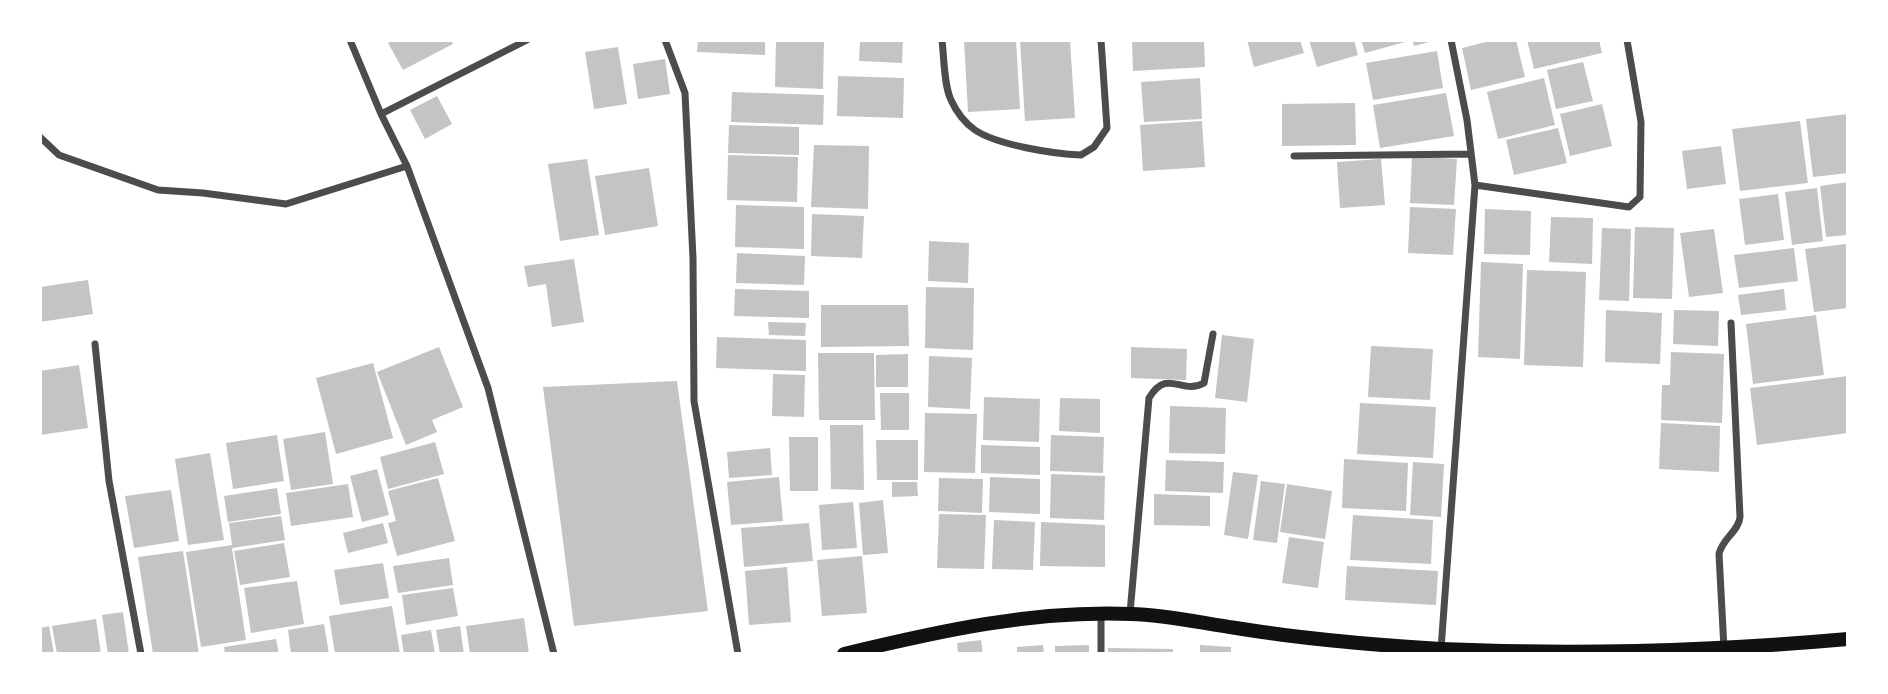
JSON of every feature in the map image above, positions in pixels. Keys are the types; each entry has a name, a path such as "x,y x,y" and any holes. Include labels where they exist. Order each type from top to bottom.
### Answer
{"main road":[{"path":"844,654 937,631 1018,618 1101,614 1175,617 1342,647 1632,651 1724,649 1848,639"}],"street":[{"path":"350,40 380,114 407,166 488,388 554,654"},
{"path":"380,114 527,40"},
{"path":"665,40 685,93 693,258 694,401 738,654"},
{"path":"942,40 949,97 958,113 974,130 1035,150 1082,155 1094,147 1107,128 1101,40"},
{"path":"1441,649 1475,185 1467,120 1451,40"},
{"path":"1475,185 1629,207 1640,197 1641,122 1627,40"},
{"path":"40,137 58,155 158,190 286,204 407,166"},
{"path":"1294,156 1471,154"},
{"path":"1724,649 1719,554 1722,543 1740,523 1731,323"},
{"path":"1130,614 1149,398 1156,387 1164,383 1196,387 1204,383 1213,334"},
{"path":"95,344 109,481 141,654"},
{"path":"1101,614 1101,654"}],"building":[{"path":"393,40 451,40 453,44 403,70 388,43"},
{"path":"698,40 765,40 765,55 697,52"},
{"path":"776,40 824,40 823,89 775,87"},
{"path":"860,40 903,40 902,63 859,61"},
{"path":"964,40 1016,40 1020,109 968,112"},
{"path":"1020,40 1070,40 1075,118 1025,121"},
{"path":"1132,40 1204,40 1205,67 1133,71"},
{"path":"1247,40 1300,40 1304,53 1254,67"},
{"path":"1309,40 1354,40 1358,55 1317,67"},
{"path":"1361,40 1409,40 1409,41 1365,53"},
{"path":"1412,40 1433,40 1433,41 1414,46"},
{"path":"1494,40 1516,40 1525,77 1471,90 1462,48"},
{"path":"1527,40 1599,40 1602,53 1534,69"},
{"path":"618,47 627,104 594,109 585,52"},
{"path":"1437,51 1443,88 1373,100 1366,63"},
{"path":"665,59 670,94 638,99 633,64"},
{"path":"1583,62 1593,101 1556,109 1547,70"},
{"path":"838,76 904,78 903,118 837,116"},
{"path":"1200,78 1202,119 1144,122 1141,82"},
{"path":"1544,78 1555,125 1498,139 1487,92"},
{"path":"732,92 824,95 823,125 731,122"},
{"path":"1446,93 1454,136 1380,148 1373,105"},
{"path":"437,96 452,124 425,139 410,110"},
{"path":"1355,103 1356,145 1282,146 1282,104"},
{"path":"1602,104 1612,146 1570,156 1560,114"},
{"path":"1848,114 1848,173 1813,177 1806,119"},
{"path":"1202,121 1205,167 1143,171 1140,125"},
{"path":"1800,121 1808,183 1740,191 1732,129"},
{"path":"729,125 799,127 799,155 728,153"},
{"path":"1558,128 1567,163 1514,175 1506,140"},
{"path":"814,145 869,146 868,209 811,207"},
{"path":"1721,146 1726,184 1687,189 1682,151"},
{"path":"728,155 798,157 797,202 727,200"},
{"path":"1412,156 1457,159 1454,205 1410,203"},
{"path":"587,159 599,235 560,241 548,164"},
{"path":"1381,159 1385,205 1340,208 1337,162"},
{"path":"649,168 658,226 605,235 595,176"},
{"path":"1848,182 1848,235 1826,237 1820,186"},
{"path":"1817,188 1823,241 1792,245 1785,192"},
{"path":"1778,194 1784,240 1745,245 1739,199"},
{"path":"736,205 804,207 804,249 735,247"},
{"path":"1410,207 1456,209 1453,255 1408,253"},
{"path":"1485,209 1531,211 1530,255 1484,254"},
{"path":"812,214 864,216 862,258 811,256"},
{"path":"1551,217 1593,218 1592,264 1549,262"},
{"path":"1635,227 1674,228 1672,299 1633,298"},
{"path":"1602,228 1631,229 1629,301 1599,300"},
{"path":"1714,229 1723,293 1689,297 1680,233"},
{"path":"929,241 969,243 968,283 928,281"},
{"path":"1846,244 1848,308 1814,312 1805,249"},
{"path":"1794,248 1798,281 1739,288 1734,255"},
{"path":"737,253 805,256 804,285 736,283"},
{"path":"574,259 584,322 552,327 546,284 528,287 524,266"},
{"path":"1481,262 1523,264 1520,359 1478,357"},
{"path":"1527,270 1586,272 1583,367 1524,365"},
{"path":"88,280 93,314 40,322 40,287"},
{"path":"926,287 974,288 973,350 925,348"},
{"path":"735,289 809,291 809,318 734,316"},
{"path":"1784,289 1786,310 1741,315 1738,295"},
{"path":"821,305 908,305 909,346 821,347"},
{"path":"1606,310 1662,313 1660,364 1605,362"},
{"path":"1674,310 1719,311 1718,346 1673,344"},
{"path":"1816,315 1824,375 1753,384 1746,324"},
{"path":"768,322 806,323 805,336 769,335"},
{"path":"1222,335 1254,339 1247,402 1215,398"},
{"path":"717,337 806,340 806,371 716,368"},
{"path":"1371,346 1433,349 1430,400 1368,397"},
{"path":"439,347 463,407 432,420 437,432 406,445 377,372"},
{"path":"1131,347 1187,349 1186,380 1131,378"},
{"path":"1671,352 1724,354 1722,423 1661,420 1662,385 1670,385"},
{"path":"818,353 874,353 875,420 819,420"},
{"path":"908,354 908,387 876,387 876,355"},
{"path":"929,356 972,358 970,409 928,407"},
{"path":"373,363 393,438 336,454 316,378"},
{"path":"79,365 88,428 40,435 40,371"},
{"path":"773,374 805,375 804,417 772,416"},
{"path":"1848,376 1848,433 1757,445 1750,388"},
{"path":"677,381 708,611 574,626 543,387"},
{"path":"880,393 909,393 909,430 881,430"},
{"path":"984,397 1040,399 1039,442 983,440"},
{"path":"1060,398 1100,399 1100,433 1059,431"},
{"path":"1360,403 1436,407 1433,458 1357,454"},
{"path":"1170,406 1226,408 1225,454 1169,453"},
{"path":"925,413 977,414 975,473 924,472"},
{"path":"1661,423 1720,426 1719,472 1659,469"},
{"path":"830,425 863,425 864,490 831,489"},
{"path":"325,432 333,484 291,490 283,439"},
{"path":"277,435 284,481 233,489 226,443"},
{"path":"1051,435 1104,437 1103,473 1050,471"},
{"path":"789,437 818,437 818,491 790,491"},
{"path":"876,440 918,440 918,480 877,480"},
{"path":"435,442 444,474 388,489 380,457"},
{"path":"981,445 1040,447 1040,475 981,473"},
{"path":"770,448 772,475 729,478 727,452"},
{"path":"210,453 224,540 188,545 175,459"},
{"path":"1344,459 1408,463 1406,511 1342,508"},
{"path":"1166,460 1224,462 1223,493 1165,491"},
{"path":"1413,462 1444,464 1441,517 1410,515"},
{"path":"377,469 389,515 362,522 350,476"},
{"path":"1233,472 1258,475 1248,539 1224,535"},
{"path":"1051,474 1105,476 1104,520 1050,518"},
{"path":"779,477 783,521 731,525 727,482"},
{"path":"990,477 1040,479 1040,514 989,512"},
{"path":"438,478 455,541 397,556 388,523 396,521 388,491"},
{"path":"939,478 983,479 982,513 938,511"},
{"path":"1261,481 1285,484 1277,543 1253,540"},
{"path":"892,482 917,482 918,496 892,497"},
{"path":"348,484 353,517 291,526 286,493"},
{"path":"1287,484 1332,491 1325,539 1280,532"},
{"path":"277,488 281,514 228,522 224,496"},
{"path":"171,490 179,541 134,548 125,496"},
{"path":"1154,494 1210,496 1210,526 1154,525"},
{"path":"883,500 888,553 863,555 859,503"},
{"path":"853,502 857,548 822,550 819,505"},
{"path":"939,514 986,515 984,569 937,568"},
{"path":"1353,515 1433,520 1431,564 1350,560"},
{"path":"281,516 285,540 232,548 246,640 201,647 186,552 232,545 229,523"},
{"path":"994,520 1035,522 1033,570 992,569"},
{"path":"1041,522 1105,525 1105,567 1040,566"},
{"path":"383,523 388,543 348,553 343,533"},
{"path":"809,523 813,561 744,567 741,528"},
{"path":"1289,537 1324,542 1318,588 1282,583"},
{"path":"284,543 290,577 240,585 234,551"},
{"path":"183,551 199,654 153,654 138,557"},
{"path":"862,556 867,613 822,616 817,560"},
{"path":"449,558 453,585 398,593 393,566"},
{"path":"383,563 389,598 340,605 334,570"},
{"path":"1347,566 1438,571 1436,605 1345,600"},
{"path":"787,567 791,622 749,625 745,571"},
{"path":"297,581 304,624 251,633 244,588"},
{"path":"453,588 458,616 406,625 402,595"},
{"path":"392,606 400,654 335,654 329,616"},
{"path":"123,612 129,654 108,654 102,615"},
{"path":"524,618 529,654 470,654 466,626"},
{"path":"96,619 101,654 57,654 52,626"},
{"path":"324,624 329,654 291,654 288,630"},
{"path":"49,626 54,654 40,654 40,628"},
{"path":"460,626 464,654 440,654 436,630"},
{"path":"431,630 435,654 404,654 401,635"},
{"path":"276,639 279,654 225,654 224,647"},
{"path":"981,640 983,654 958,654 957,643"},
{"path":"1043,645 1044,654 1017,654 1017,647"},
{"path":"1089,645 1089,654 1055,654 1055,646"},
{"path":"1200,645 1231,647 1231,654 1200,654"},
{"path":"1108,648 1173,649 1173,654 1108,654"}]}
